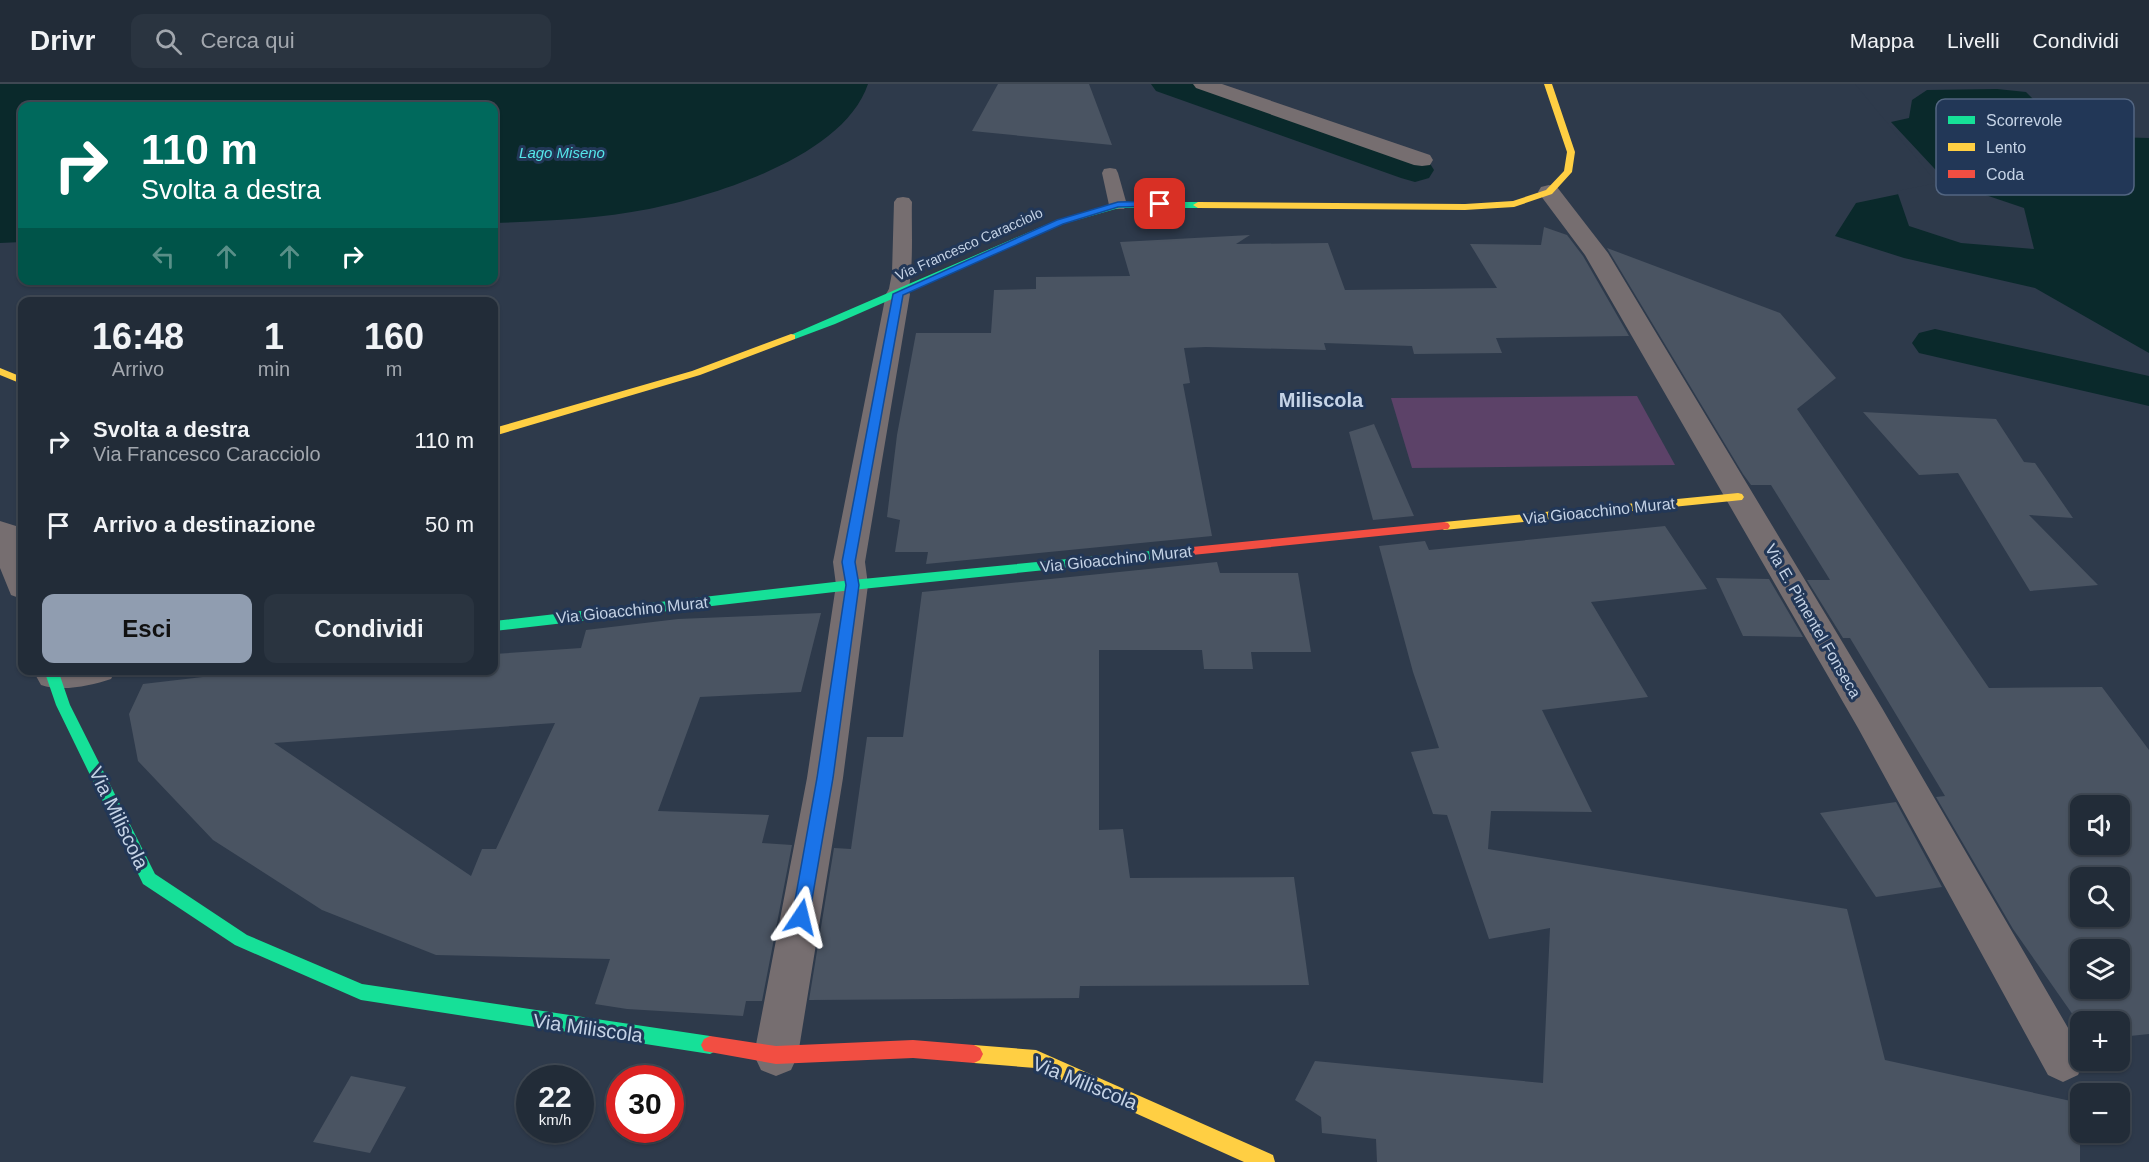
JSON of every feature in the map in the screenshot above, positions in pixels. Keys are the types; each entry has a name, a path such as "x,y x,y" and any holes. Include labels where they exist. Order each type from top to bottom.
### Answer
{"street":[{"path":"1203,84 1422,160"},
{"path":"1548,84 1571,152 1569,172 1549,192"},
{"name":"Via Francesco Caracciolo","path":"498,431 696,374 898,294 1060,222 1118,205 1465,207 1514,204 1549,192"},
{"name":"Via E. Pimentel Fonseca","path":"1549,192 1596,253 1870,718 2063,1060"},
{"path":"776,1055 825,778 852,585 849,562 898,294"},
{"path":"0,371 18,379"},
{"name":"Via Gioacchino Murat","path":"498,626 852,585 1738,497"},
{"path":"0,532 4,534 18,575"},
{"name":"Via Miliscola","path":"53,675 63,705 149,879 241,940 361,992 776,1055 913,1049 1036,1059 1266,1162"}],"lane":[{"path":"1110,173 1118,205"},
{"path":"898,294 901,273 903,202"}],"shaded area":[{"path":"1637,396 1675,465 1412,468 1391,398"}],"water":[{"name":"Lago Miseno","path":"0,84 868,84 854,109 833,132 806,152 742,182 709,194 649,209 572,219 498,223 498,102 18,102 18,242 0,243"},
{"path":"1858,84 2149,84 2149,353 2035,288 1904,258 1835,236 1856,203 1936,186 1936,195 2134,195 2134,99 1936,99 1936,178"}],"pier":[{"path":"1855,84 2149,84 2149,138 2134,138 2134,99 2033,99 2026,92 1997,89 1927,90 1912,100 1909,118 1891,122 1936,170 1936,182"},
{"path":"1936,183 1936,195 1986,195 2024,208 2034,249 1961,243 1909,226 1897,191"}],"building":[{"path":"998,84 1089,84 1112,145 972,131"},
{"path":"1544,227 1567,235 1583,256 1629,336 1496,338 1502,353 1414,354 1412,346 1324,343 1326,350 1184,348 1190,383 1183,384 1212,536 926,564 928,552 895,552 900,520 887,517 897,435 916,333 991,333 994,290 1036,289 1036,277 1130,276 1120,242 1250,235 1236,244 1328,243 1345,290 1497,288 1470,244 1541,245"},
{"path":"1607,248 1780,313 1836,378 1797,409 1989,688 2102,687 2149,750 2149,1034 2130,1036 2130,1011 2070,1011 2013,929 1936,797 1945,796 1850,638 1843,638 1807,580 1830,580 1771,485 1751,485"},
{"path":"1863,412 1996,419 2024,462 2035,463 2073,518 2029,515 2098,585 2030,591 1958,473 1919,475"},
{"path":"1374,424 1414,516 1373,520 1349,432"},
{"path":"1665,526 1707,589 1591,602 1648,697 1542,710 1592,812 1491,811 1488,849 1847,909 1885,1060 2070,1101 2070,1143 2080,1143 2080,1162 1377,1162 1376,1139 1322,1133 1321,1117 1295,1100 1315,1061 1543,1083 1550,928 1489,939 1447,815 1433,814 1411,752 1439,748 1413,672 1379,546 1425,541 1429,550"},
{"path":"1217,562 1220,573 1298,573 1311,652 1251,652 1253,669 1204,669 1202,650 1099,650 1099,830 1123,829 1130,878 1294,877 1309,985 1080,986 1079,998 809,1000 834,848 851,849 867,737 903,737 922,592"},
{"path":"1716,578 1769,579 1803,637 1743,636"},
{"path":"821,613 801,692 700,697 658,811 769,815 762,843 792,845 762,1001 746,1001 743,1016 627,1009 595,1004 610,959 436,955 322,910 213,840 138,761 129,714 143,684 220,675 498,675 498,654 581,648 586,630 678,619","holes":["555,723 496,849 482,849 471,876 274,743"]},
{"path":"1896,802 1942,887 1876,897 1820,813"},
{"path":"351,1076 406,1087 370,1153 313,1142"}],"waterway":[{"path":"1168,84 1415,170"},
{"path":"1935,343 2149,391"}],"traffic: fast":[{"path":"791,337 831,322 1060,222 1118,205 1198,205"},
{"path":"498,626 852,585 1192,551"},
{"path":"53,675 63,705 149,879 241,940 361,992 710,1045"}],"traffic: slow":[{"path":"1198,205 1465,207 1514,204 1549,192 1568,172 1571,152 1548,84"},
{"path":"498,431 696,373 791,337"},
{"path":"0,371 18,379"},
{"path":"1444,526 1738,497"},
{"path":"974,1054 1036,1059 1266,1162"}],"traffic: jam":[{"path":"1192,551 1444,526"},
{"path":"710,1045 776,1055 913,1049 974,1054"}],"district":[{"name":"Miliscola","path":"1321,400"}],"route":[{"path":"801,917 825,778 852,585 849,562 898,294 1060,222 1118,205 1160,204"}]}
